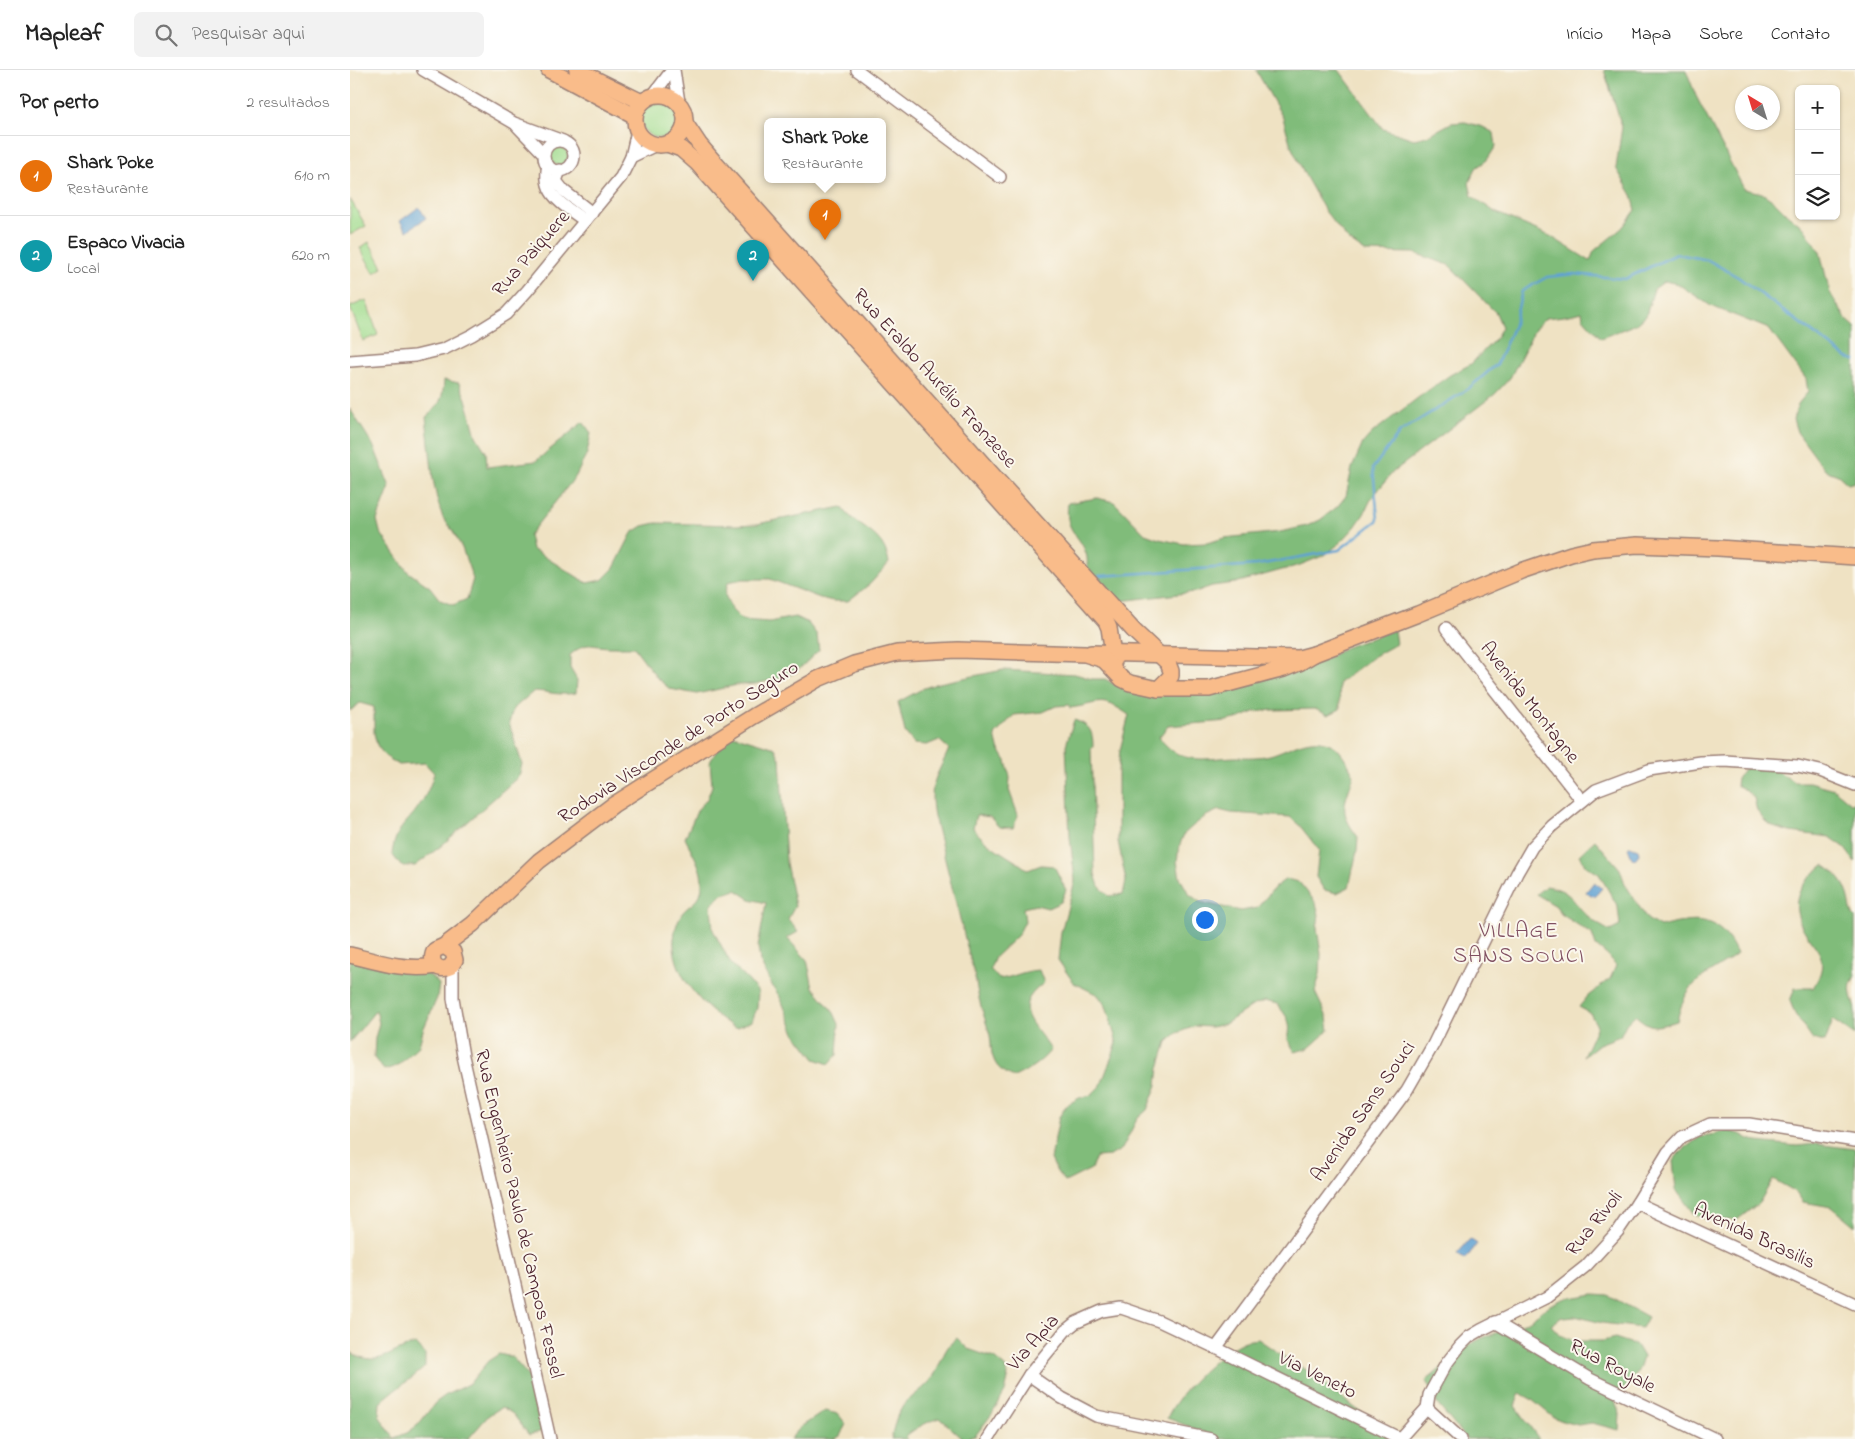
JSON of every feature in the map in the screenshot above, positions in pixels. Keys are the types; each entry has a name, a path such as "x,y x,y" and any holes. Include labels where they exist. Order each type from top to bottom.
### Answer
{"main road":[{"path":"549,70 636,124 645,140 662,144 679,136 685,123 683,108 679,102 667,95 648,99 578,70"},
{"path":"636,124 648,99"},
{"name":"Rua Eraldo Aurélio Franzese","path":"685,123 699,144 808,268 1134,631 1161,655"},
{"name":"Rua Eraldo Aurélio Franzese","path":"662,144 681,149 697,163 1106,621 1119,675"},
{"name":"Rodovia Visconde de Porto Seguro","path":"1090,653 1104,660 1130,683 1158,689 1210,689 1284,669 1314,654 1418,614 1521,571 1571,554 1593,549 1637,545 1855,557"},
{"name":"Rodovia Visconde de Porto Seguro","path":"1835,556 1855,552"},
{"path":"1090,653 1102,646 1109,634"},
{"name":"Rodovia Visconde de Porto Seguro","path":"444,958 463,944 473,924 526,872 606,810 746,721 818,678 854,664 897,653 958,650 1112,652 1292,658 1314,654"},
{"path":"1119,675 1128,660 1161,655 1168,663 1171,672 1167,681 1158,689"},
{"path":"350,955 391,963 412,959 444,958"}],"street":[{"path":"423,70 514,123 563,141 571,147 574,157 570,166 560,170 553,169 514,123"},
{"path":"648,99 673,70"},
{"path":"673,70 679,102"},
{"path":"857,70 1000,177"},
{"name":"Rua Paiquere","path":"350,360 415,356 444,349 472,335 506,314 621,178 632,156 636,124"},
{"path":"563,141 549,145 546,160 546,182 552,195 589,217"},
{"path":"632,156 662,144"},
{"path":"560,170 556,181 589,217"},
{"name":"Avenida Montagne","path":"1446,628 1582,801"},
{"name":"Avenida Sans Souci","path":"1216,1348 1407,1090 1433,1045 1517,873 1532,847 1552,826 1596,790 1649,770 1701,762 1725,761 1798,766 1820,771 1855,785"},
{"name":"Rua Engenheiro Paulo de Campos Fessel","path":"444,958 463,1056 550,1439"},
{"name":"Rua Rivoli","path":"1401,1439 1427,1408 1430,1395 1446,1364 1460,1346 1469,1337 1494,1322 1547,1297 1577,1275 1618,1231 1668,1152 1682,1137 1710,1124 1749,1124 1855,1141"},
{"name":"Avenida Brasilis","path":"1637,1203 1855,1304"},
{"name":"Via Apia","path":"988,1439 1028,1375 1065,1331 1075,1323 1102,1311 1121,1308 1166,1324 1216,1348"},
{"name":"Rua Royale","path":"1494,1322 1590,1379 1715,1439"},
{"name":"Via Veneto","path":"1216,1348 1401,1439"},
{"path":"1028,1375 1062,1398 1096,1416 1211,1439"},
{"path":"1427,1408 1461,1439"}],"green space":[{"path":"1256,70 1339,70 1383,129 1414,139 1427,136 1451,123 1465,122 1483,127 1494,133 1496,146 1487,160 1476,168 1469,183 1472,196 1495,212 1550,236 1590,261 1594,251 1622,228 1636,210 1632,195 1616,168 1622,127 1604,70 1686,70 1696,96 1744,189 1762,193 1804,228 1820,252 1830,293 1846,319 1855,327 1855,482 1848,484 1838,475 1825,470 1797,432 1793,419 1798,404 1808,392 1806,379 1769,329 1711,306 1678,284 1665,281 1654,289 1646,315 1636,324 1601,338 1583,318 1582,312 1546,318 1536,327 1510,378 1495,394 1393,472 1371,499 1355,527 1325,555 1300,565 1235,583 1212,586 1195,592 1120,601 1101,598 1088,573 1087,557 1084,549 1068,521 1068,503 1097,498 1114,502 1145,534 1184,544 1207,543 1224,538 1280,532 1307,526 1320,520 1337,507 1346,496 1352,468 1363,443 1372,433 1450,375 1471,364 1496,338 1502,327 1496,313 1449,265 1414,253 1365,252 1348,240 1325,211 1306,177 1291,146 1283,118"},
{"path":"660,100 673,106 679,119 673,132 660,138 647,132 641,119 647,106"},
{"path":"559,147 565,150 568,156 565,162 559,165 553,162 550,156 553,150"},
{"path":"350,199 366,226 350,235"},
{"path":"369,242 383,267 374,273 360,248"},
{"path":"366,300 378,335 363,341 350,307"},
{"path":"444,380 459,383 466,399 476,436 486,452 487,467 536,461 583,422 591,433 587,453 576,476 529,535 532,549 587,583 602,580 614,568 632,533 643,526 656,523 757,524 842,507 882,544 889,563 870,584 848,601 833,601 820,598 770,579 743,579 728,582 725,595 732,610 742,620 769,622 795,617 808,623 817,635 819,650 796,672 782,678 697,694 670,689 658,679 634,647 589,645 576,650 570,655 570,668 577,680 576,693 560,694 534,691 513,709 509,723 522,764 519,776 441,846 415,866 401,866 392,854 396,838 424,798 434,773 425,763 399,765 385,756 377,745 374,733 374,707 360,703 350,711 350,409 373,445 390,487 377,520 380,532 408,572 430,587 440,600 453,605 467,599 473,579 462,548 443,518 433,479 426,417 435,409 440,401"},
{"path":"1394,630 1396,644 1373,657 1339,683 1340,709 1328,715 1315,709 1254,712 1227,721 1168,726 1159,737 1167,747 1176,753 1194,759 1266,756 1313,741 1328,743 1341,752 1354,775 1346,800 1345,813 1351,828 1358,837 1349,887 1337,893 1324,890 1316,877 1319,850 1300,826 1290,817 1231,813 1219,810 1206,816 1184,834 1179,847 1177,861 1180,878 1189,894 1200,902 1241,911 1257,908 1275,887 1286,879 1299,882 1316,903 1319,915 1317,928 1321,954 1320,974 1315,992 1327,1017 1329,1030 1309,1048 1295,1052 1288,1040 1290,1029 1286,1017 1277,1004 1265,1001 1252,1006 1225,1024 1211,1027 1195,1026 1177,1033 1167,1042 1159,1068 1157,1085 1147,1110 1137,1119 1122,1149 1110,1156 1096,1157 1091,1169 1065,1182 1057,1172 1051,1159 1059,1117 1067,1105 1079,1098 1091,1095 1101,1085 1117,1043 1106,1006 1098,995 1074,983 1058,960 1061,932 1075,881 1070,837 1066,745 1074,720 1084,724 1089,729 1093,741 1091,749 1095,874 1099,886 1109,896 1123,894 1126,881 1118,841 1118,771 1120,750 1129,715 1112,705 1100,702 1070,708 1069,705 1056,706 1043,712 1014,715 995,735 998,748 1006,761 1010,777 1009,790 1018,815 1013,828 999,827 990,817 976,815 973,828 985,841 1028,870 1041,865 1054,866 1066,890 1061,902 1048,908 1036,905 1023,908 1025,921 1018,935 995,957 990,969 999,979 1039,970 1044,983 1028,1000 1026,1008 1032,1023 1051,1050 1034,1066 1014,1077 1000,1069 993,1057 990,1035 934,816 932,805 933,788 937,774 949,749 939,740 927,745 914,744 905,732 898,702 924,688 939,683 1003,670 1075,674 1092,679 1105,679 1118,686 1133,689 1181,689 1326,659 1344,648"},
{"path":"733,735 775,748 780,759 786,863 795,906 788,919 798,932 787,938 807,960 813,987 834,1013 839,1024 837,1055 829,1064 815,1059 795,1033 780,997 771,984 760,961 758,947 766,903 750,899 736,890 720,895 711,905 713,930 731,964 758,992 757,1008 752,1021 735,1028 721,1019 695,994 685,980 678,964 674,948 675,932 681,915 695,902 701,892 702,885 698,864 685,838 698,809 707,799 712,786 710,762 717,750"},
{"path":"1773,765 1794,782 1809,782 1834,789 1851,803 1855,803 1855,862 1843,846 1830,837 1790,832 1776,828 1765,821 1757,811 1754,798 1736,785 1737,779 1746,766"},
{"path":"1595,840 1620,869 1625,884 1647,919 1660,927 1685,922 1706,922 1723,932 1737,954 1707,974 1692,987 1681,1006 1677,1021 1654,1026 1635,1015 1626,1024 1620,1036 1599,1044 1583,1057 1597,1026 1590,1013 1579,1007 1588,996 1610,979 1616,966 1596,946 1592,934 1561,914 1556,906 1536,894 1546,886 1555,888 1567,894 1592,920 1610,931 1620,926 1618,907 1599,874 1586,866 1579,855"},
{"path":"1824,865 1837,875 1843,884 1848,893 1851,911 1855,918 1855,977 1850,990 1855,1012 1855,1036 1833,1020 1825,1042 1812,1039 1795,1014 1790,1001 1795,988 1813,988 1821,970 1822,962 1820,955 1801,924 1796,905 1801,888"},
{"path":"350,949 427,973 439,984 437,998 423,1030 419,1046 397,1066 384,1070 374,1058 375,1038 379,1023 376,1010 350,1042"},
{"path":"1728,1131 1758,1142 1797,1146 1816,1144 1855,1149 1855,1226 1832,1207 1803,1202 1796,1192 1773,1179 1759,1203 1737,1220 1709,1220 1694,1214 1676,1190 1673,1161 1680,1152 1700,1137"},
{"path":"1593,1294 1608,1295 1648,1317 1642,1328 1602,1323 1575,1316 1562,1317 1551,1325 1560,1335 1575,1341 1603,1341 1615,1338 1636,1345 1643,1357 1641,1365 1615,1401 1620,1414 1619,1430 1592,1423 1578,1425 1565,1422 1553,1417 1531,1399 1520,1393 1515,1406 1539,1439 1466,1439 1438,1405 1426,1381 1469,1345 1482,1338 1527,1322 1550,1305 1563,1299"},
{"path":"957,1338 968,1349 994,1358 1005,1367 1008,1379 1005,1392 992,1414 975,1436 963,1439 940,1418 914,1430 906,1436 907,1439 891,1439 900,1410 930,1381 948,1347"},
{"path":"1258,1339 1305,1369 1395,1439 1221,1439 1167,1418 1180,1397 1210,1365 1243,1342"},
{"path":"416,1344 425,1354 425,1367 380,1403 379,1416 394,1438 407,1433 418,1425 435,1403 470,1383 488,1361 499,1354 512,1357 530,1378 536,1392 543,1431 529,1435 513,1414 502,1407 489,1415 468,1439 350,1439 350,1352 360,1357 377,1359"},
{"path":"825,1411 838,1414 846,1424 840,1436 835,1439 790,1439 802,1426"}],"water":[{"path":"419,207 426,218 407,231 400,221"},
{"path":"1630,846 1638,849 1639,854 1635,859 1632,858 1628,848"},
{"path":"1594,882 1602,888 1596,895 1591,896 1586,892"},
{"path":"1470,1239 1477,1244 1465,1260 1457,1254"}],"waterway":[{"path":"1099,576 1257,565 1339,550 1378,520 1373,468 1400,432 1468,389 1497,364 1514,325 1522,291 1547,277 1574,274 1625,279 1677,254 1708,260 1738,277 1847,358 1855,360"}],"place":[{"name":"Shark Poke","path":"825,240"},
{"name":"Espaco Vivacia","path":"753,281"}],"district":[{"name":"VILLAGE SANS SOUCI","path":"1519,944"}]}
